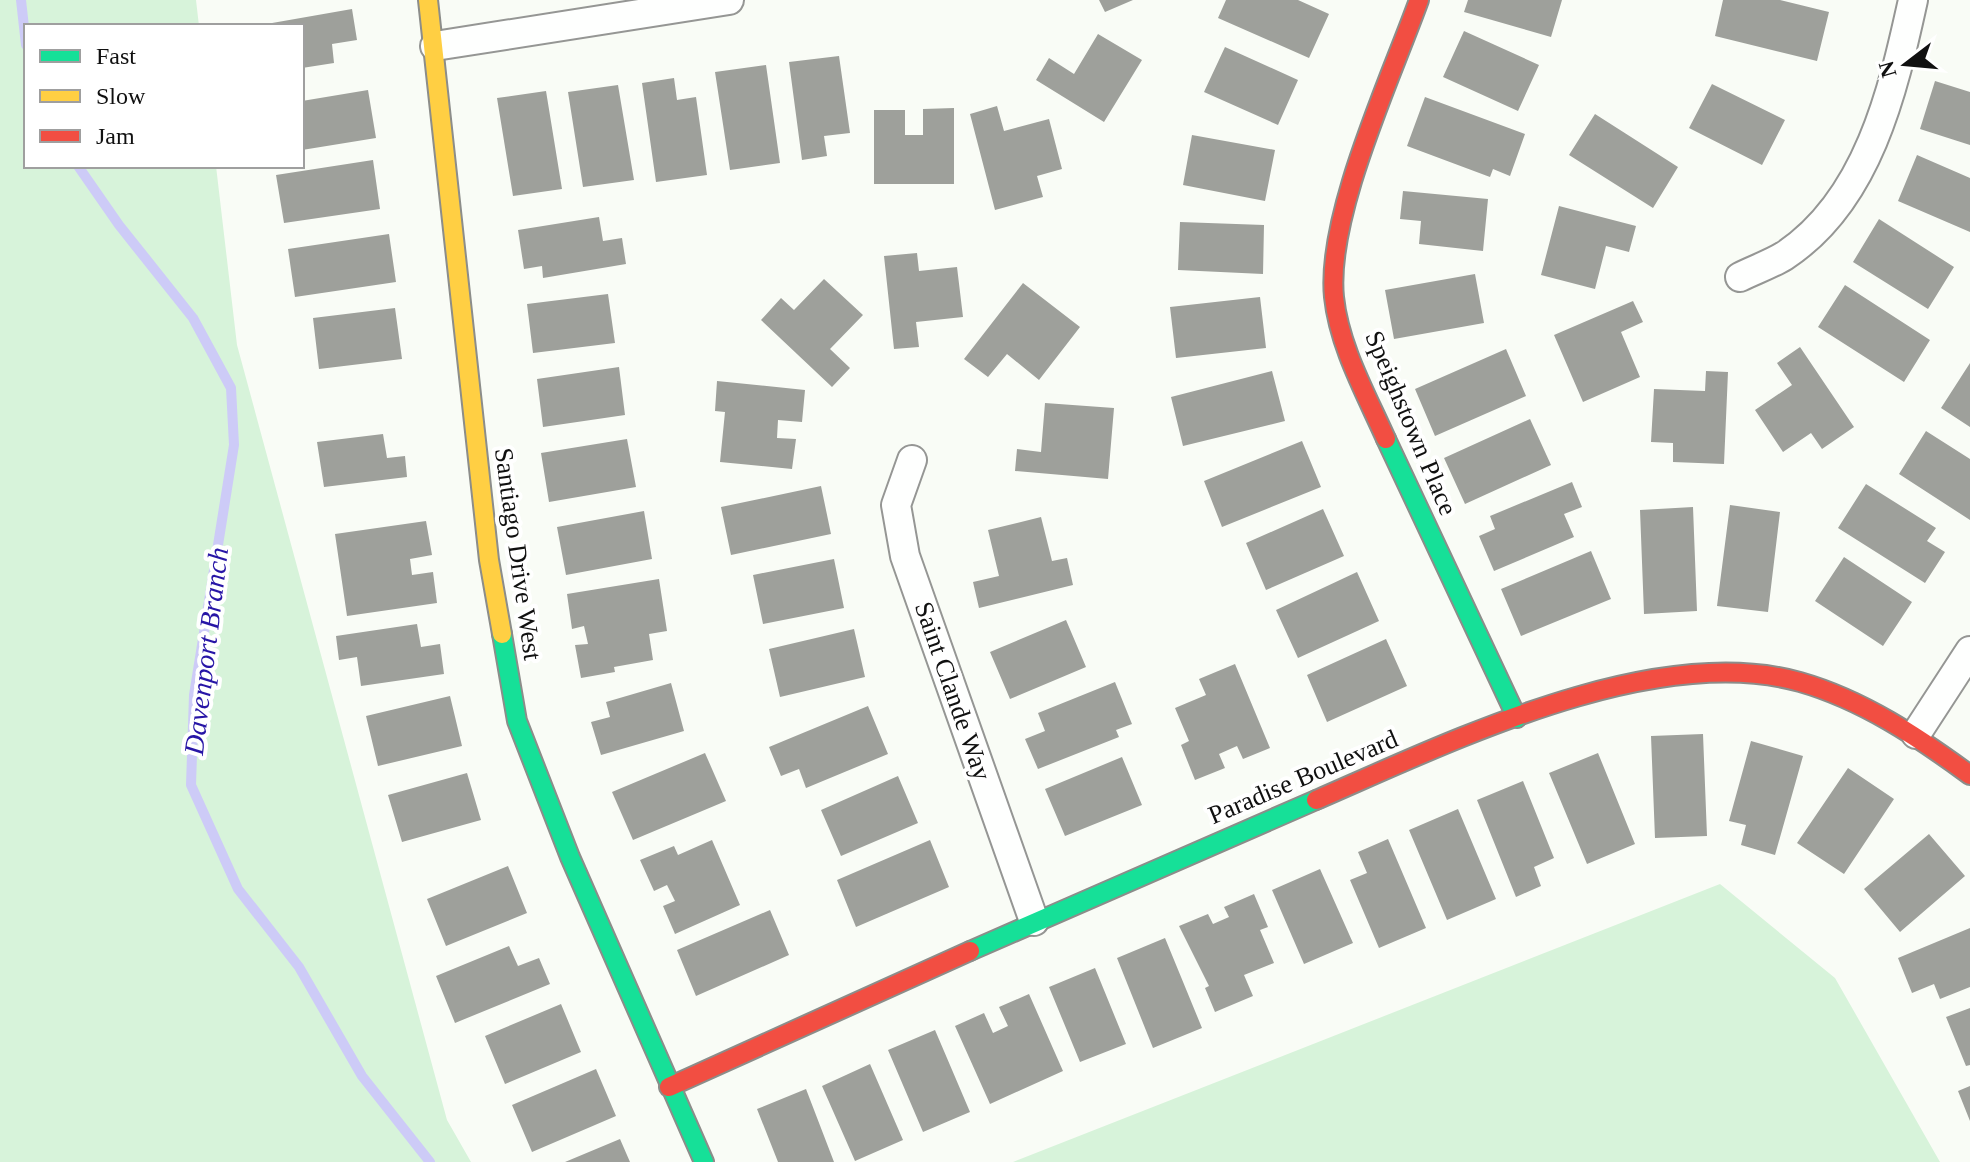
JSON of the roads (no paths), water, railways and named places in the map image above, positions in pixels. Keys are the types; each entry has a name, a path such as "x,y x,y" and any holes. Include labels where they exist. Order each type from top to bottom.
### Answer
{"street":[{"name":"Santiago Drive West","path":"428,0 489,560 517,721 570,857 704,1162"},
{"path":"435,46 729,0"},
{"name":"Speighstown Place","path":"1419,0 1348,196 1336,252 1334,297 1352,365 1517,718"},
{"path":"1740,277 1785,255 1827,218 1874,145 1913,0"},
{"name":"Saint Clande Way","path":"912,460 896,505 905,556 1034,921"},
{"path":"1916,734 1970,651"},
{"name":"Paradise Boulevard","path":"669,1087 1034,921 1479,730 1630,684 1674,674 1733,671 1783,678 1834,691 1916,734 1970,775"}],"waterway":[{"name":"Davenport Branch","path":"21,0 24,27"},
{"name":"Davenport Branch","path":"79,168 119,225 193,318 231,388 234,445 194,695 191,785 238,889 299,967 362,1076 430,1162"}]}
